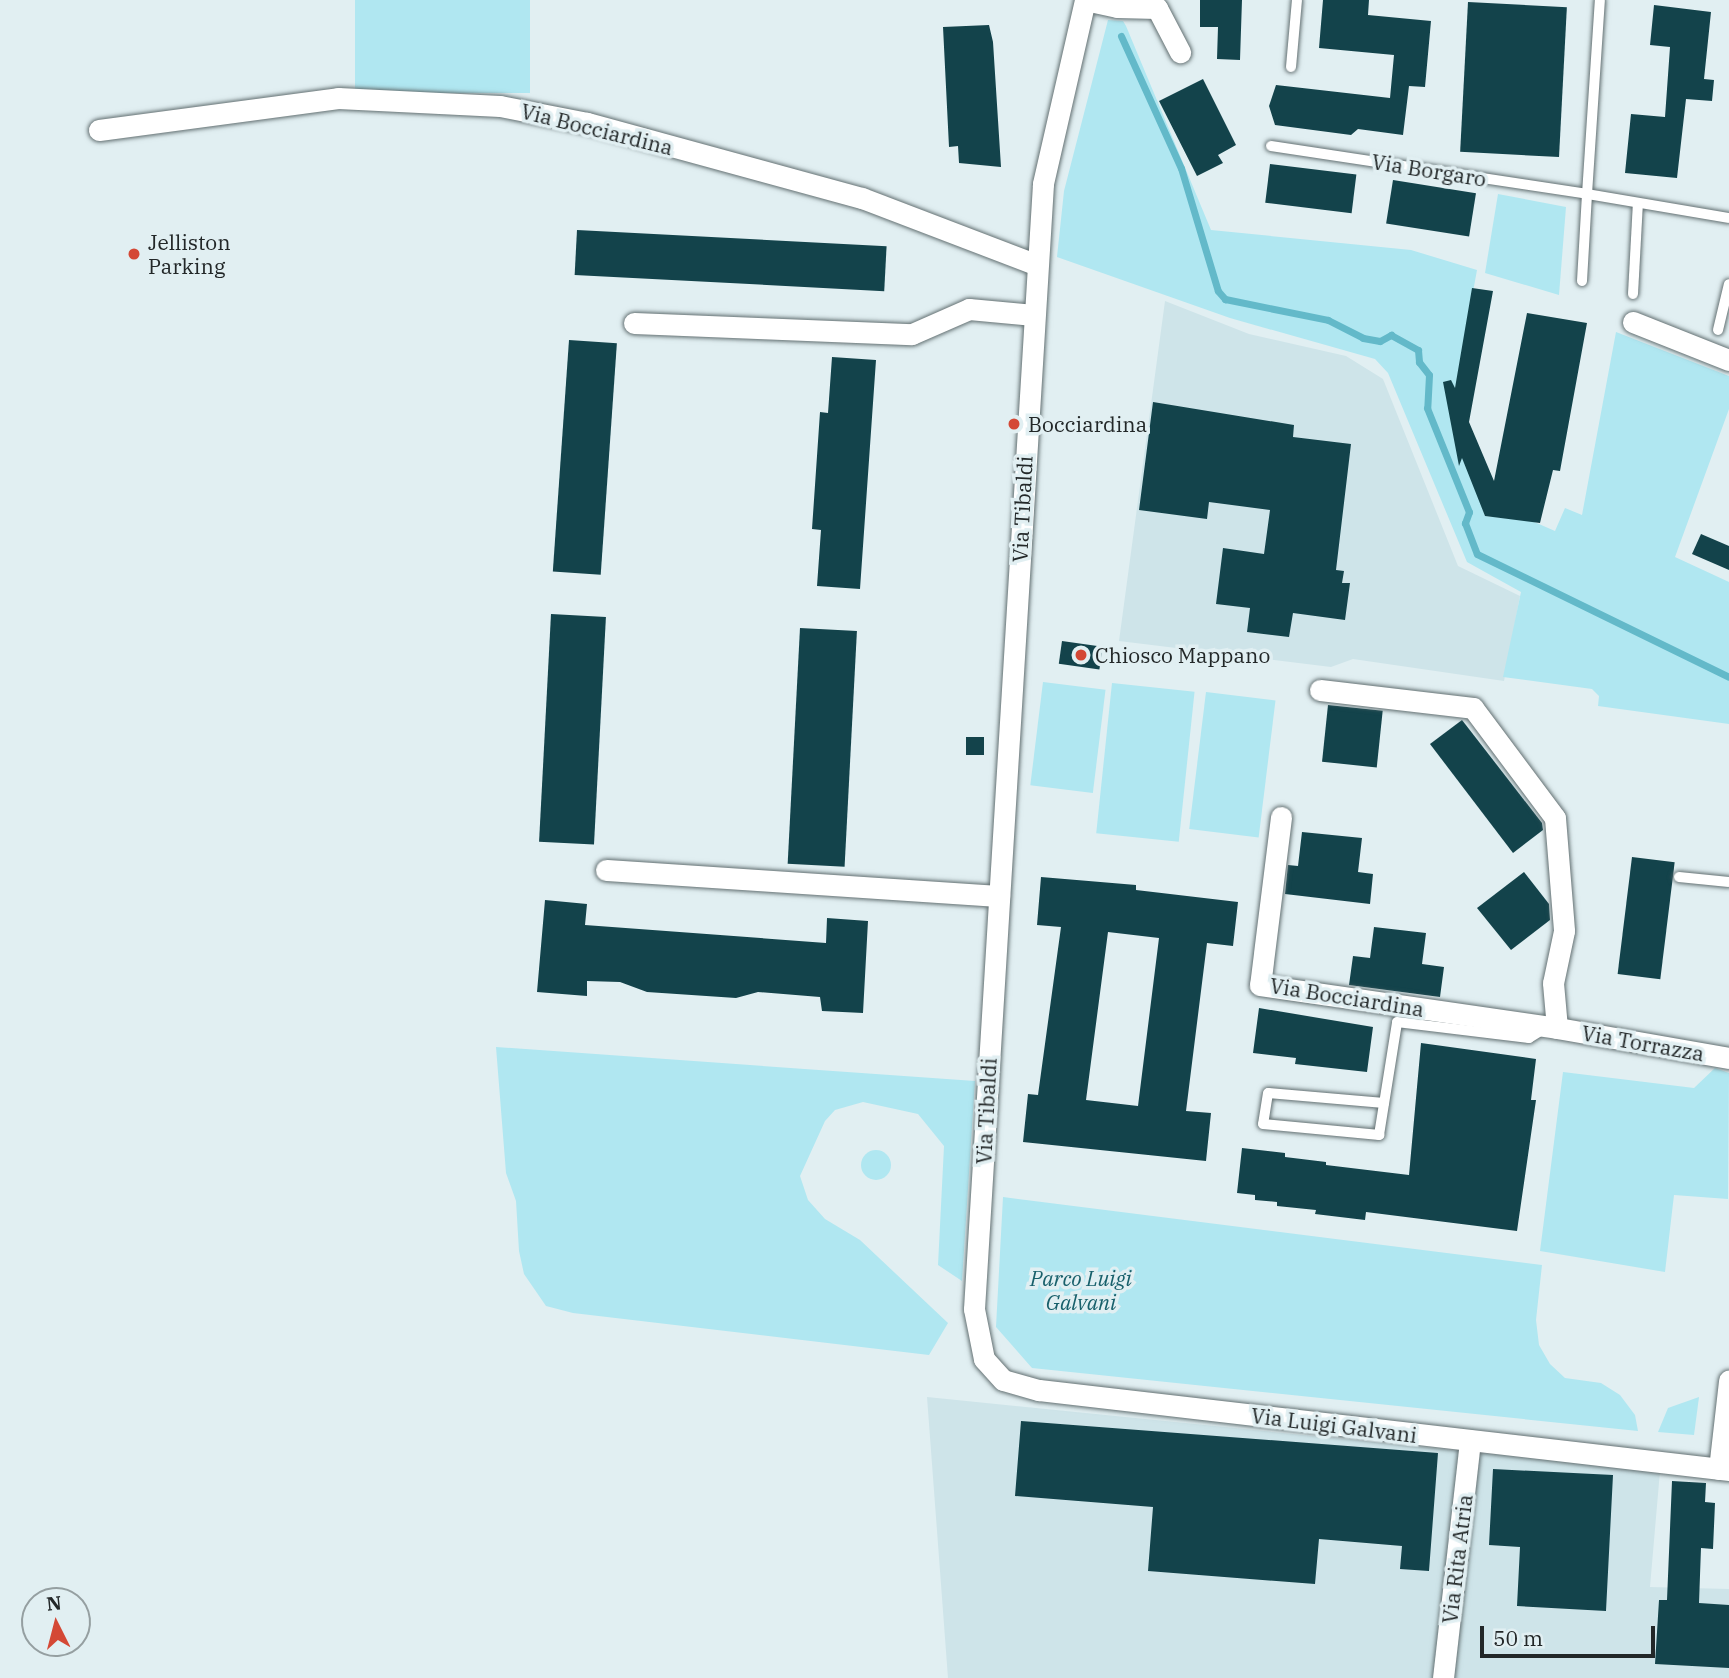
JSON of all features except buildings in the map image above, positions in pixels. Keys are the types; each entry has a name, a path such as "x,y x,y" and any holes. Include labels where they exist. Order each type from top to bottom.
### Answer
{"street":[{"path":"1085,0 1117,7 1157,8 1180,52"},
{"name":"Via Tibaldi","path":"975,1326 1043,184 1085,0"},
{"name":"Via Bocciardina","path":"99,130 338,98 500,106 587,122 863,198 1037,265"},
{"path":"634,323 912,334 969,309 1034,315"},
{"path":"1633,322 1729,360"},
{"name":"Via Torrazza","path":"1320,690 1473,708 1555,818 1564,932 1553,983 1552,1027 1729,1058"},
{"name":"Via Bocciardina","path":"1280,817 1260,985 1552,1027"},
{"path":"606,870 999,896"},
{"name":"Via Luigi Galvani","path":"975,1326 984,1359 1003,1380 1040,1390 1724,1469"},
{"path":"1724,1469 1729,1381"},
{"name":"Via Rita Atria","path":"1443,1678 1471,1441"}],"lane":[{"path":"1291,67 1297,0"},
{"path":"1583,281 1600,0"},
{"name":"Via Borgaro","path":"1271,146 1729,218"},
{"path":"1633,294 1638,203"},
{"path":"1718,330 1729,284"},
{"path":"1679,877 1729,882"},
{"path":"1384,1104 1268,1093 1263,1124 1380,1135 1397,1022 1529,1038 1552,1027"}],"shaded area":[{"path":"1165,301 1249,334 1346,356 1383,379 1458,566 1520,596 1504,681 1353,659 1331,667 1119,641"},
{"path":"927,1397 1660,1471 1650,1587 1729,1589 1729,1678 948,1678"}],"green space":[{"path":"355,0 530,0 530,93 355,93"},
{"path":"1108,20 1123,21 1126,26 1211,230 1411,250 1477,270 1450,417 1485,516 1532,521 1555,531 1565,508 1582,515 1616,332 1729,376 1729,409 1675,557 1729,582 1729,724 1598,706 1599,696 1592,689 1503,677 1521,592 1467,562 1388,373 1375,359 1230,318 1057,257 1064,191"},
{"path":"1498,194 1566,207 1559,295 1485,273"},
{"path":"1043,682 1106,690 1093,793 1030,785"},
{"path":"1112,683 1195,692 1179,842 1096,833"},
{"path":"1206,692 1275,701 1259,838 1189,829"},
{"path":"496,1047 975,1081 962,1281 938,1265 944,1146 918,1114 863,1102 835,1110 825,1121 800,1176 808,1200 825,1219 860,1240 948,1323 929,1355 573,1313 546,1306 524,1274 519,1251 516,1201 506,1173"},
{"path":"1715,1068 1729,1073 1728,1199 1674,1195 1665,1272 1540,1251 1563,1072 1694,1088"},
{"path":"876,1150 887,1154 891,1165 887,1176 876,1180 865,1176 861,1165 865,1154"},
{"name":"Parco Luigi Galvani","path":"1003,1197 1542,1265 1536,1320 1539,1345 1550,1364 1565,1378 1601,1383 1620,1395 1635,1415 1638,1431 1032,1368 996,1327"},
{"path":"1699,1397 1694,1435 1658,1432 1668,1408"}],"waterway":[{"path":"1121,36 1181,168 1218,291 1225,299 1328,320 1363,338 1380,341 1391,335 1418,350 1419,362 1429,375 1427,408 1469,512 1465,523 1477,554 1729,677"}],"place":[{"name":"Jelliston Parking","path":"134,254"},
{"name":"Bocciardina","path":"1014,424"},
{"name":"Chiosco Mappano","path":"1081,655"}]}
